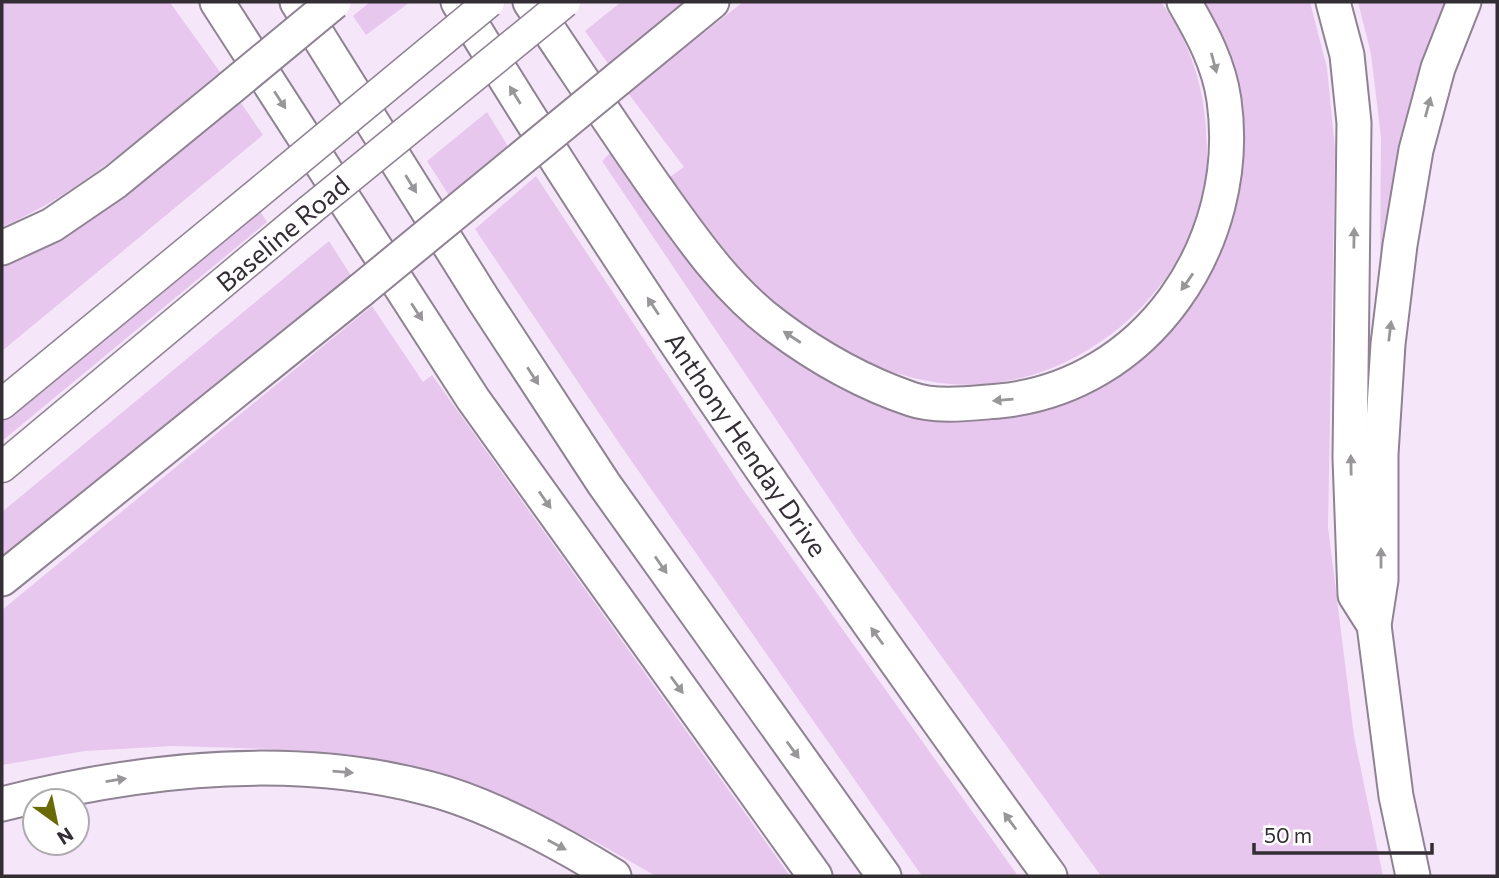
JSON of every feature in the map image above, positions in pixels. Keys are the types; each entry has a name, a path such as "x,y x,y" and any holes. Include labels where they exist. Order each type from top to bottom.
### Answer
{"highway":[{"path":"217,2 473,399 815,876"},
{"path":"298,2 483,299 604,484 884,876"},
{"path":"2,248 52,225 115,182 334,2"},
{"name":"Anthony Henday Drive","path":"458,2 515,95 807,536 1050,876"},
{"path":"530,2 695,244 774,325 859,377 914,401 969,404 1029,398 1098,370 1159,321 1194,273 1215,220 1226,162 1224,99 1210,47 1184,2"},
{"path":"2,579 361,290 712,2"},
{"path":"1333,2 1347,55 1354,123 1350,458 1354,595 1374,625"},
{"path":"1413,876 1396,796 1374,625 1381,580 1381,454 1386,371 1400,245 1416,149 1438,68 1464,2"},
{"path":"2,804 56,790 152,774 259,767 350,772 429,788 510,820 614,876"}],"main road":[{"name":"Baseline Road","path":"2,404 489,2"},
{"name":"Baseline Road","path":"2,467 565,2"}],"shaded area":[{"path":"2,2 173,2 171,4 220,72 89,177 32,213 2,227"},
{"path":"370,2 410,2 366,35 353,16"},
{"path":"621,2 685,2 609,65 585,31"},
{"path":"743,2 1161,2 1187,46 1198,79 1205,113 1207,152 1205,188 1191,232 1169,273 1140,309 1104,339 1064,363 1021,378 975,385 928,381 877,367 804,329 781,311 739,270 684,202 667,179 684,167 628,93"},
{"path":"1198,2 1310,2 1327,68 1335,148 1328,527 1354,736 1383,876 1101,876 857,540 602,161 611,152 755,327 804,366 866,398 1111,374 1237,188"},
{"path":"1358,2 1450,2 1380,274 1381,137 1371,54"},
{"path":"239,100 263,135 2,351 2,261"},
{"path":"487,112 509,148 450,197 427,161"},
{"path":"536,176 742,488 1018,876 922,876 621,446 475,229"},
{"path":"258,208 267,222 2,441 2,421"},
{"path":"329,241 352,277 2,572 2,512"},
{"path":"372,306 423,382 432,375 790,876 656,876 596,842 535,813 368,764 269,749 173,746 85,751 2,765 2,610"}]}
